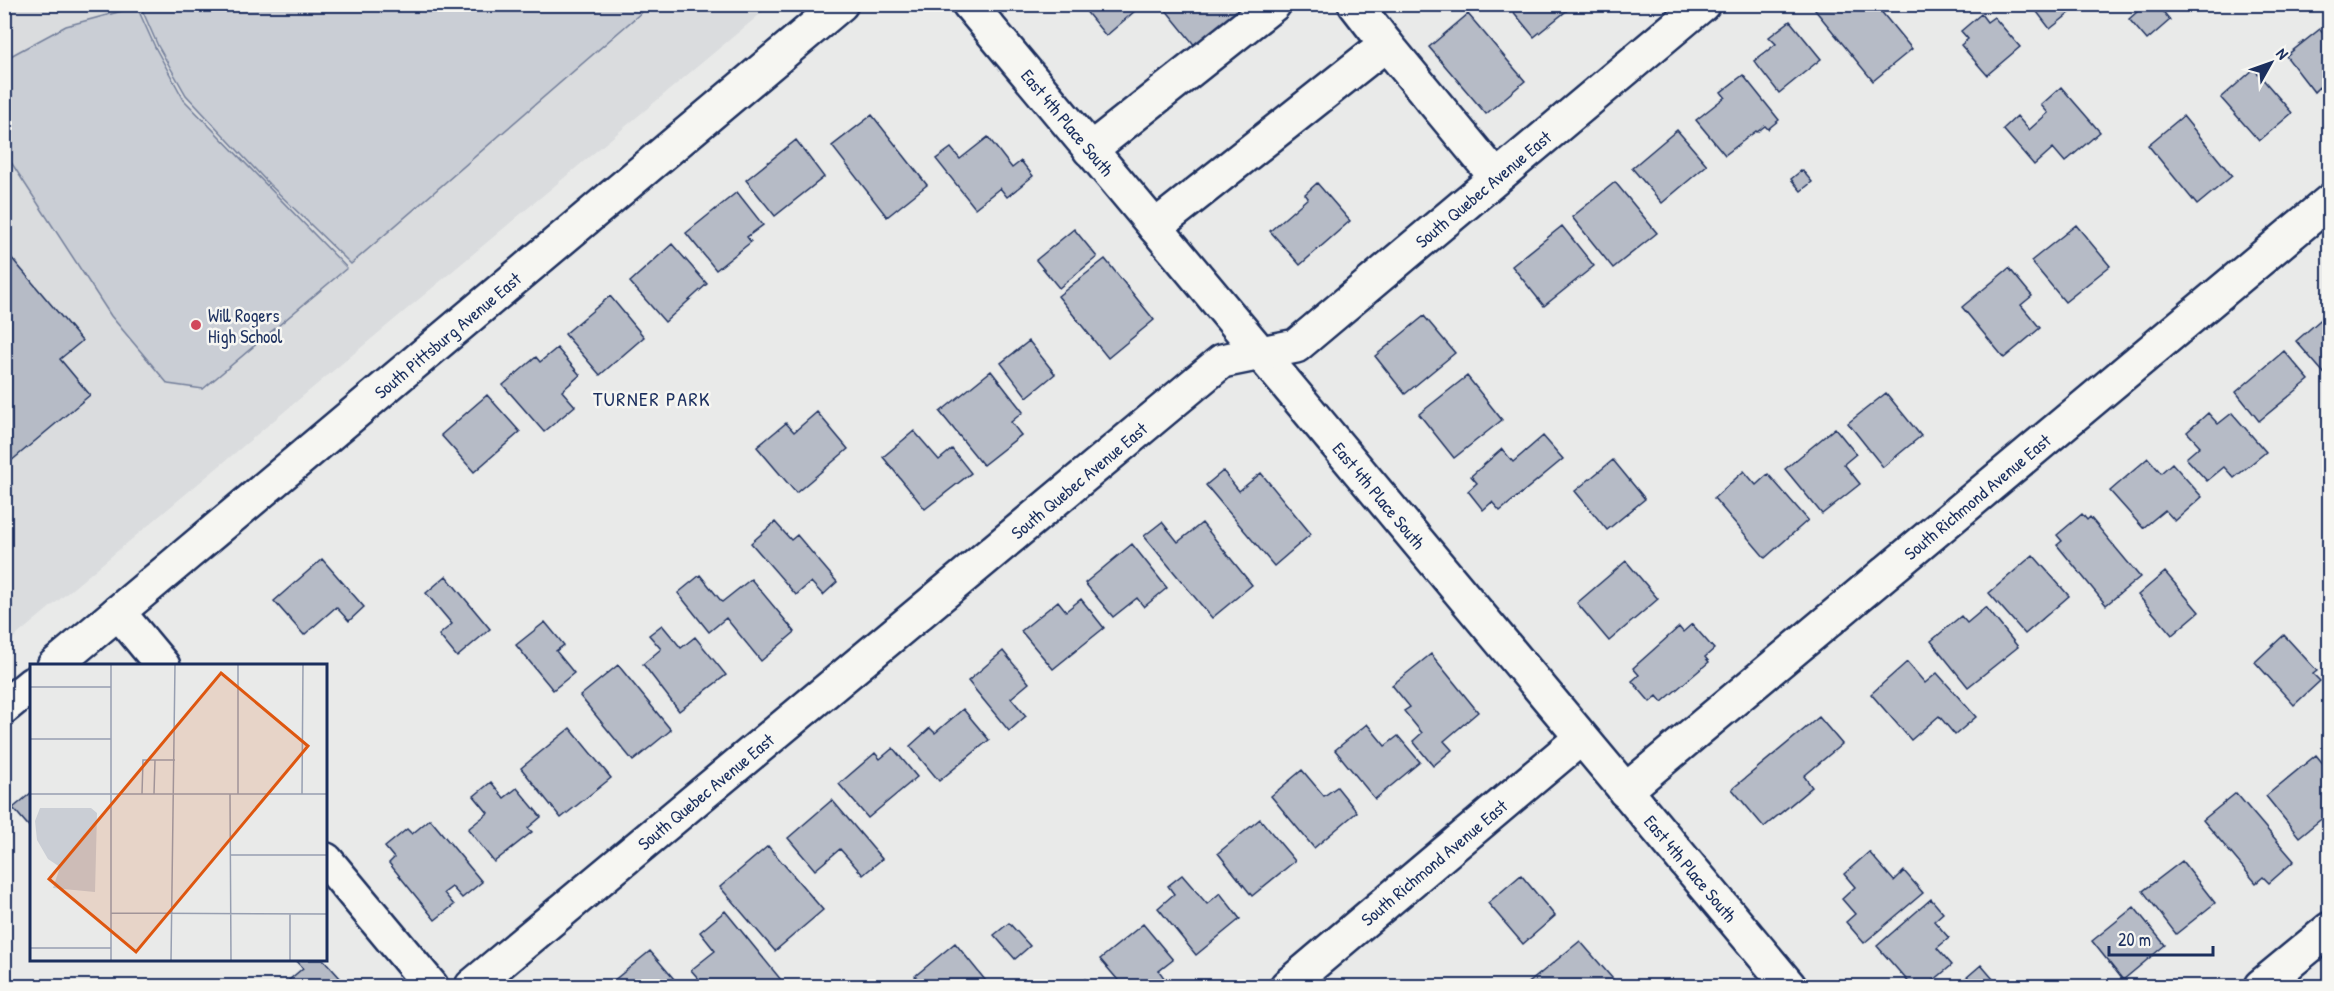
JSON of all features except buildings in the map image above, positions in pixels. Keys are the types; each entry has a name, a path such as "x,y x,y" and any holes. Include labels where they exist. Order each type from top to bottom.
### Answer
{"street":[{"name":"South Pittsburg Avenue East","path":"56,664 841,4"},
{"name":"East 4th Place South","path":"969,4 1789,987"},
{"path":"1090,150 1274,4"},
{"path":"1355,4 1496,177"},
{"name":"South Quebec Avenue East","path":"472,987 1222,361 1296,346 1703,4"},
{"path":"1155,227 1386,44"},
{"name":"South Richmond Avenue East","path":"1625,791 2330,201"},
{"path":"118,612 161,664"},
{"path":"4,707 30,686"},
{"name":"South Richmond Avenue East","path":"1287,987 1581,738"},
{"path":"327,861 431,987"},
{"path":"2261,987 2330,930"}],"shaded area":[{"name":"Will Rogers High School","path":"5,5 771,5 5,645"},
{"path":"140,5 650,5 351,264 269,184 186,95 158,46"},
{"path":"137,7 155,47 184,100 347,268 203,389 168,384 111,316 5,153 5,59 66,26"}],"place":[{"name":"Will Rogers High School","path":"196,325"}],"district":[{"name":"TURNER PARK","path":"652,398"}]}
